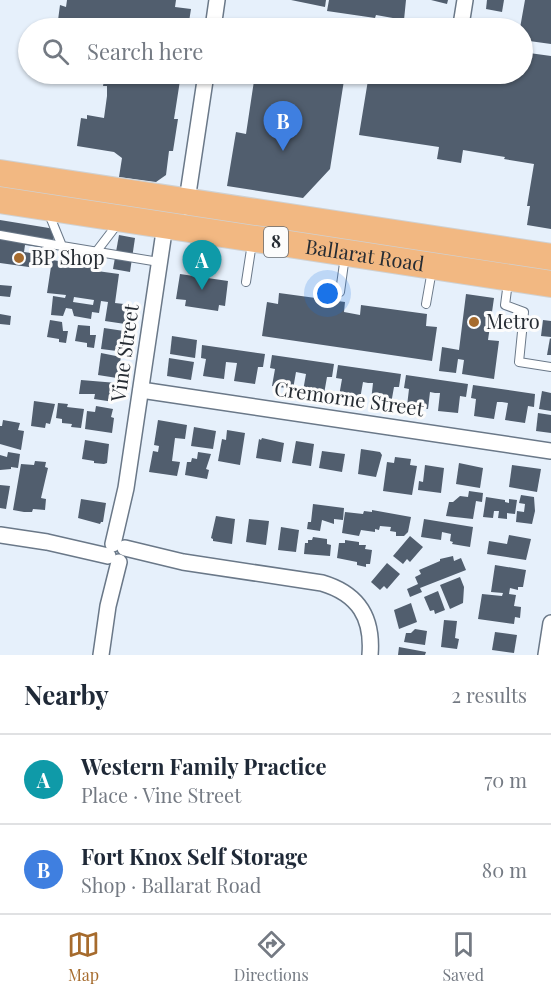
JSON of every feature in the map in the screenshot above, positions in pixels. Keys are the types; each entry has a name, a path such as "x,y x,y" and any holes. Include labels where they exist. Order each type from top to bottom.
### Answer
{"highway":[{"name":"Ballarat Road","path":"0,173 551,257"},
{"name":"Ballarat Road","path":"0,200 551,284"}],"street":[{"path":"214,18 217,0"},
{"path":"462,18 465,0"},
{"name":"Vine Street","path":"100,655 159,262 187,201 205,84"},
{"name":"Cremorne Street","path":"141,390 551,450"},
{"path":"0,535 322,583 351,598 363,612 370,629 370,655"},
{"path":"546,655 551,622"}],"lane":[{"path":"45,207 62,246"},
{"path":"96,252 122,218"},
{"path":"0,235 159,262"},
{"path":"246,282 253,238"},
{"path":"340,292 345,252"},
{"path":"426,304 433,266"},
{"path":"509,278 505,305 524,312 519,362 551,367"}],"building":[{"path":"67,0 176,0 175,7 191,9 190,18 58,18 60,5 66,7"},
{"path":"291,0 326,0 325,7"},
{"path":"329,0 406,0 404,18 376,15 375,18 327,11"},
{"path":"431,0 448,0 447,4"},
{"path":"487,0 504,0 502,12 486,9"},
{"path":"525,0 551,0 551,44 533,42 533,18 522,18"},
{"path":"533,54 551,56 551,229 527,225 530,206 527,206 534,164 463,150 461,163 437,159 439,147 359,135 367,84 533,84"},
{"path":"103,84 179,84 174,119 178,119 173,151 169,151 166,175 156,182 119,177 122,158 114,152 77,146 81,118 87,119 87,115 104,118 107,86 103,86"},
{"path":"254,84 343,84 330,169 303,198 227,186 236,132 246,134"},
{"path":"0,220 55,229 52,249 25,245 24,252 38,254 36,268 0,263"},
{"path":"119,235 135,238 130,272 113,269"},
{"path":"52,260 98,267 97,271 119,274 115,303 124,304 123,311 129,312 125,324 105,321 108,302 101,301 99,313 92,312 91,319 74,316 72,309 66,308 63,316 51,315 53,296 65,298 66,295 47,293","holes":["74,297 94,300 93,305 73,302"]},
{"path":"180,274 228,281 225,306 219,305 218,311 185,306 186,300 176,299"},
{"path":"0,285 12,286 10,297 0,296"},
{"path":"279,293 345,302 344,312 360,315 361,305 427,314 426,326 437,327 432,361 262,336 267,302 278,304"},
{"path":"466,294 494,298 488,340 499,341 494,379 462,374 464,360 458,359 456,373 439,371 442,347 459,350"},
{"path":"0,314 11,316 10,325 0,324"},
{"path":"50,320 62,322 63,331 68,331 66,343 47,337"},
{"path":"543,320 551,321 551,337 541,336"},
{"path":"78,325 90,326 90,335 96,335 94,348 87,347 87,343 75,341"},
{"path":"104,328 124,331 124,345 118,344 117,351 101,349"},
{"path":"172,336 197,340 195,358 170,354"},
{"path":"550,338 551,355 547,355"},
{"path":"202,345 265,354 263,367 258,367 255,384 234,381 237,363 226,362 224,379 203,376 206,359 201,358"},
{"path":"101,353 121,357 117,378 98,375"},
{"path":"272,355 334,364 332,377 327,377 324,394 303,391 306,374 296,372 293,389 272,386 275,369 270,368"},
{"path":"169,358 194,362 191,380 167,376"},
{"path":"338,365 401,374 399,387 394,387 391,404 371,401 373,383 363,382 360,399 339,396 342,379 336,378"},
{"path":"406,375 468,384 466,397 460,396 458,413 438,411 440,393 430,392 428,409 407,406 409,389 404,388"},
{"path":"81,380 117,383 114,402 94,399 95,394 79,394"},
{"path":"473,385 535,394 534,407 528,406 525,423 505,420 508,403 502,402 497,402 494,419 474,416 476,399 471,398"},
{"path":"542,391 551,393 551,411 539,409"},
{"path":"34,401 55,404 50,424 46,423 45,428 31,426"},
{"path":"58,403 68,404 67,407 84,409 81,428 71,427 72,424 62,423 62,419 56,418"},
{"path":"96,406 113,409 112,433 85,429 87,411 95,412"},
{"path":"538,413 551,415 551,433 536,431"},
{"path":"3,420 20,423 18,430 24,431 21,450 0,444 0,426"},
{"path":"158,420 187,425 185,439 175,438 172,461 180,462 177,476 149,472 153,451 158,452 159,446 154,445"},
{"path":"194,427 216,431 213,449 191,446"},
{"path":"227,430 245,433 240,465 218,461 222,439 226,440"},
{"path":"259,439 284,443 281,462 256,458"},
{"path":"85,440 109,444 107,463 94,463 94,461 82,459"},
{"path":"296,441 314,444 311,466 292,463"},
{"path":"361,449 380,452 382,455 376,477 358,474"},
{"path":"322,451 345,454 342,472 319,468"},
{"path":"8,452 20,454 18,468 0,470 0,455 7,457"},
{"path":"198,452 211,454 206,469 209,470 207,479 185,475 187,462 191,462 192,458 197,459"},
{"path":"395,457 411,459 410,465 417,466 412,495 383,491 387,462 394,463"},
{"path":"35,461 46,462 45,467 48,468 41,498 46,499 45,510 33,509 32,512 24,512 13,510 21,464 34,465"},
{"path":"459,463 483,468 480,488 456,484"},
{"path":"425,465 444,468 441,493 418,490 419,481 423,482"},
{"path":"512,465 541,469 537,492 509,487"},
{"path":"0,485 10,486 6,509 0,508"},
{"path":"469,491 483,493 482,502 476,501 473,519 446,516 449,502 453,502 460,496 468,497"},
{"path":"521,495 534,497 535,511 532,524 516,522 517,511 524,512 525,504 519,503"},
{"path":"486,497 505,500 509,503 509,499 517,500 515,514 507,513 507,519 498,518 499,511 494,511 493,518 483,517"},
{"path":"81,499 106,503 103,522 100,524 78,518"},
{"path":"313,504 344,508 343,520 334,519 334,524 322,520 320,531 307,529 308,522 311,522"},
{"path":"372,510 411,517 408,532 404,536 396,536 396,532 390,531 391,527 380,526 379,530 375,529 375,532 361,530 359,536 342,533 345,512 363,514 364,511 372,512"},
{"path":"216,516 235,519 232,544 213,541 211,538"},
{"path":"249,519 269,521 266,545 246,542"},
{"path":"424,519 473,527 470,547 452,544 451,534 442,532 441,540 421,537"},
{"path":"281,527 299,530 296,552 278,550"},
{"path":"509,535 531,539 526,560 487,554 489,541 507,544"},
{"path":"410,536 423,547 410,562 407,559 403,564 393,556"},
{"path":"313,537 327,539 327,544 331,545 330,556 304,554 305,543"},
{"path":"345,540 359,542 359,545 366,545 365,549 372,550 370,564 366,564 366,567 357,565 357,562 337,558 339,543 345,543"},
{"path":"453,556 454,561 461,558 466,570 420,588 422,592 410,597 407,589 418,584 415,577 421,574 419,570 440,559"},
{"path":"387,563 400,574 387,589 384,586 380,590 371,582"},
{"path":"495,565 526,570 523,587 518,587 518,590 510,588 509,594 516,595 514,606 521,607 520,618 515,617 514,624 478,619 482,594 502,596 503,593 491,592"},
{"path":"460,577 464,587 463,603 450,609 440,585"},
{"path":"438,591 445,610 435,614 434,610 430,611 424,597"},
{"path":"411,603 417,622 399,629 394,610"},
{"path":"444,620 457,621 455,638 459,639 457,649 441,647"},
{"path":"415,629 427,631 425,645 404,642 406,633 411,633"},
{"path":"495,632 517,635 514,653 492,650"},
{"path":"399,647 426,652 425,655 398,655"}],"place":[{"name":"Fort Knox Self Storage","path":"283,151"},
{"name":"BP Shop","path":"19,258"},
{"name":"Western Family Practice","path":"202,290"},
{"name":"Metro","path":"474,322"}]}
